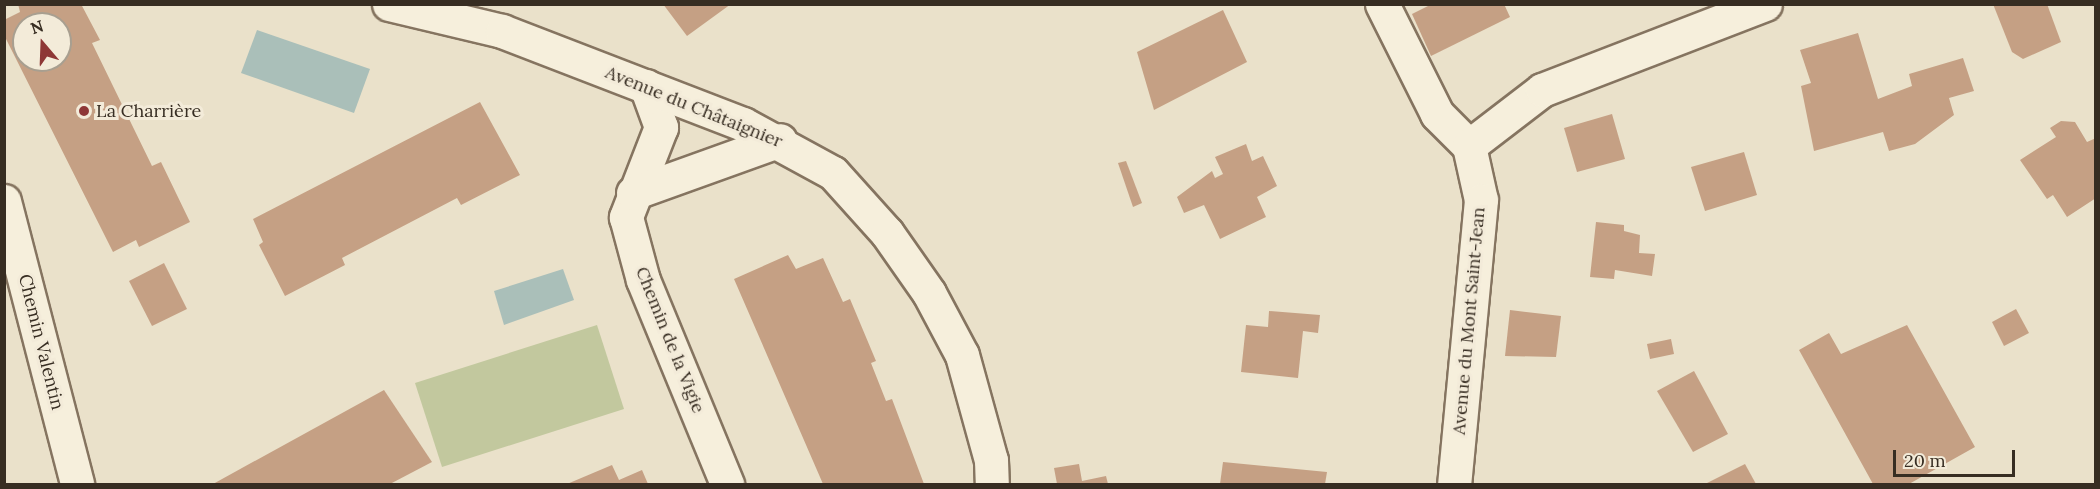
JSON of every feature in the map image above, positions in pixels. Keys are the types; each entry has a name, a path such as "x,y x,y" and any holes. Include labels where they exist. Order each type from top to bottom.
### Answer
{"street":[{"path":"1382,4 1437,114 1469,146 1542,90 1724,10 1765,4"},
{"name":"Avenue du Châtaignier","path":"403,7 502,31 646,86 780,140 833,172 887,233 929,293 974,390 992,484"},
{"name":"Chemin de la Vigie","path":"646,86 661,127 633,193 626,217 644,280 727,484"},
{"path":"633,193 780,140"},
{"name":"Avenue du Mont Saint-Jean","path":"1454,484 1481,200 1469,146"},
{"name":"Chemin Valentin","path":"4,201 77,484"}],"green space":[{"path":"597,325 624,409 442,467 415,383"}],"water":[{"path":"257,30 370,69 354,113 241,73"},
{"path":"563,269 574,300 504,325 494,291"}],"building":[{"name":"La Charrière","path":"18,4 81,4 100,40 92,43 152,166 161,162 190,222 139,247 136,240 113,252 23,72 72,72 72,12 20,12"},
{"path":"663,4 731,4 687,36"},
{"path":"1432,4 1504,4 1510,17 1431,56 1412,14"},
{"path":"1993,4 2047,4 2061,42 2023,59 2012,52"},
{"path":"1223,10 1247,62 1154,110 1137,52"},
{"name":"La Charrière","path":"12,16 12,51 4,35 4,20"},
{"path":"1858,33 1878,99 1912,86 1909,74 1963,58 1974,91 1949,98 1954,115 1915,144 1889,151 1883,132 1814,151 1801,86 1811,83 1800,50"},
{"path":"480,102 520,175 461,205 457,198 342,258 345,265 285,296 259,245 263,242 253,219"},
{"path":"1612,114 1625,159 1577,172 1564,128"},
{"path":"2061,121 2075,122 2087,142 2096,138 2096,198 2067,217 2053,195 2047,199 2020,160 2056,137 2050,128"},
{"path":"1246,144 1252,161 1263,156 1277,186 1257,197 1266,217 1220,239 1204,205 1184,213 1177,197 1212,171 1215,178 1223,174 1215,157"},
{"path":"1744,152 1757,195 1705,211 1691,167"},
{"path":"1126,161 1142,203 1133,207 1118,163"},
{"path":"1596,222 1624,225 1624,231 1640,235 1639,253 1655,254 1652,276 1615,270 1614,279 1590,277"},
{"path":"788,255 796,269 823,258 843,302 850,299 876,361 871,363 886,401 892,399 924,484 823,484 734,279"},
{"path":"164,263 187,309 152,326 129,281"},
{"path":"2016,309 2029,333 2004,346 1992,322"},
{"path":"1510,310 1561,316 1556,357 1505,356"},
{"path":"1269,311 1320,315 1318,333 1303,331 1298,378 1241,372 1246,325 1268,327"},
{"path":"1907,325 1975,447 1909,484 1873,484 1799,350 1829,333 1841,354"},
{"path":"1671,339 1674,354 1650,359 1647,344"},
{"path":"1694,371 1728,434 1693,452 1657,391"},
{"path":"384,390 432,462 390,484 213,484"},
{"path":"1223,462 1327,472 1325,484 1220,484"},
{"path":"1079,464 1082,481 1106,476 1108,484 1057,484 1054,468"},
{"path":"1745,464 1756,484 1705,484"},
{"path":"612,465 619,480 642,470 648,484 567,484"}],"place":[{"name":"La Charrière","path":"84,111"}]}
